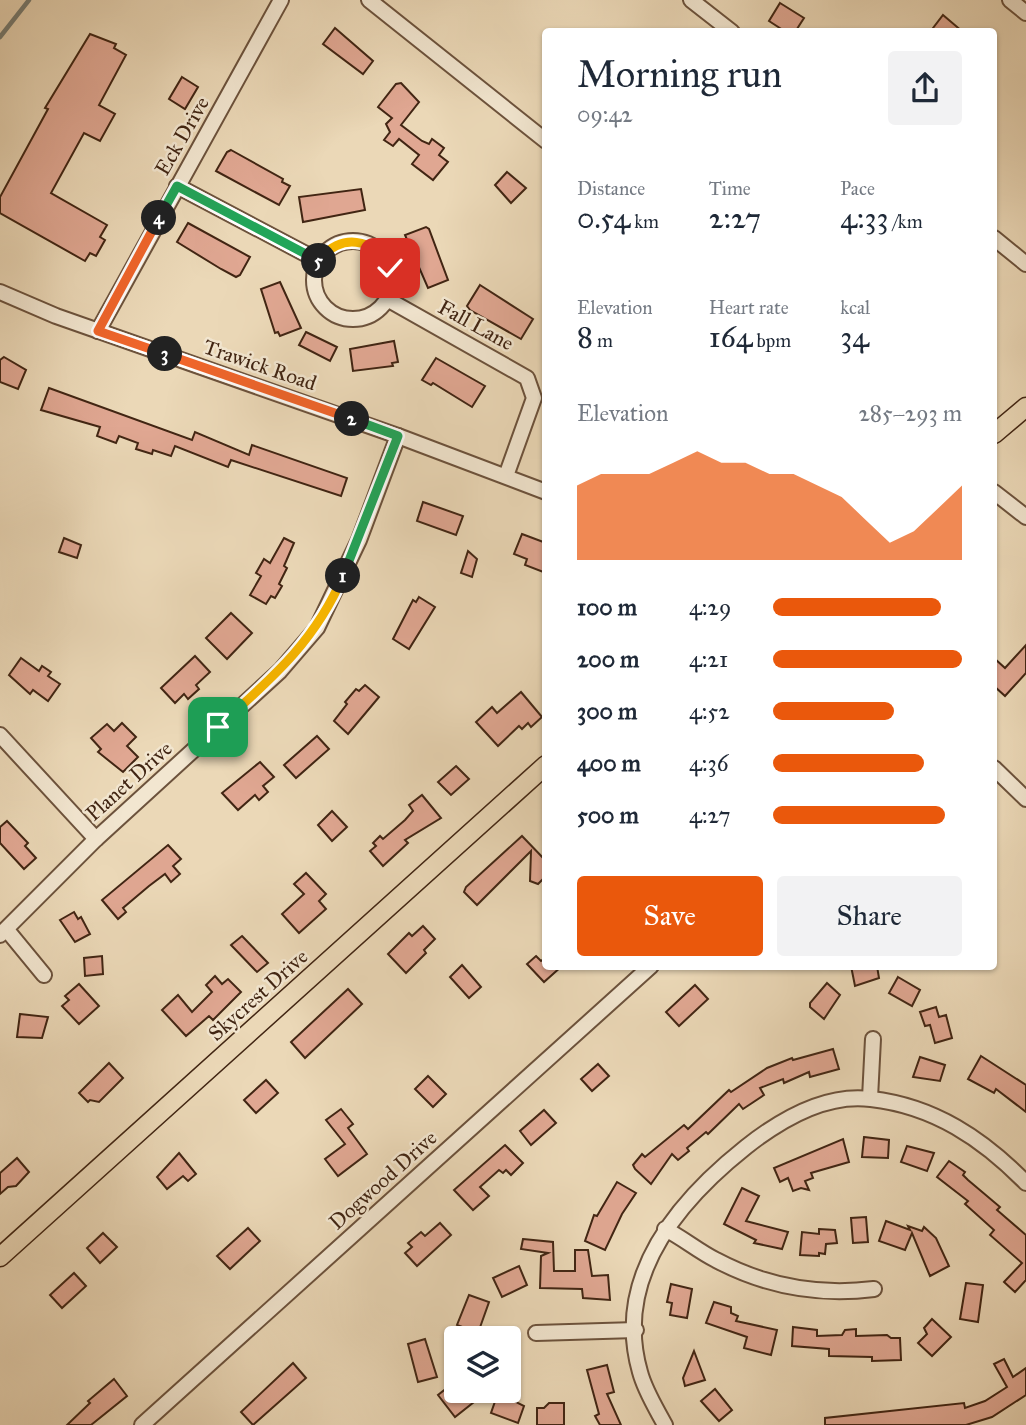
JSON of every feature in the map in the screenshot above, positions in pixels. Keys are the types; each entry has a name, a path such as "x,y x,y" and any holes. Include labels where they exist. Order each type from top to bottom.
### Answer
{"main road":[{"path":"997,432 1026,407"},
{"name":"Skycrest Drive","path":"0,1257 542,769"}],"street":[{"name":"Eck Drive","path":"98,331 281,0"},
{"path":"369,0 542,138"},
{"path":"691,0 727,28"},
{"path":"1010,0 1026,13"},
{"path":"177,186 319,261"},
{"path":"997,241 1026,264"},
{"path":"358,242 368,244 377,250 390,268 392,278 387,299 377,311 364,318 349,319 335,315 323,306 316,294 313,279 319,261 337,245 358,242"},
{"name":"Trawick Road","path":"0,292 98,331 398,436 542,490"},
{"name":"Fall Lane","path":"387,299 527,378 534,398 506,476"},
{"name":"Planet Drive","path":"3,933 96,839 279,671 317,628 359,540 398,436"},
{"path":"997,494 1026,517"},
{"path":"0,735 96,839"},
{"path":"997,771 1026,799"},
{"path":"3,933 44,975"},
{"name":"Dogwood Drive","path":"142,1425 647,970"},
{"path":"870,1098 873,1039"},
{"path":"665,1425 640,1371 636,1330 638,1303 650,1256 664,1229 712,1174 772,1126 813,1107 870,1098 914,1108 952,1122 987,1146 1026,1183"},
{"path":"664,1229 715,1259 781,1287 855,1291 874,1289"},
{"path":"537,1333 636,1330"}],"building":[{"path":"780,3 804,18 798,28 780,28 769,21"},
{"path":"943,15 958,28 933,28"},
{"path":"335,28 373,61 363,74 323,44"},
{"path":"90,34 116,44 114,48 126,55 99,105 115,114 100,141 84,133 51,193 107,225 100,237 105,240 96,256 90,253 85,261 0,213 0,197 48,109 45,108"},
{"path":"182,77 198,87 185,109 169,99"},
{"path":"401,83 419,102 401,125 422,141 429,144 432,139 444,148 439,155 448,162 433,180 412,164 419,155 399,139 393,146 384,140 390,132 386,124 392,118 378,107 396,84"},
{"path":"231,150 283,179 282,182 290,186 279,205 216,171"},
{"path":"507,172 526,188 511,203 495,185"},
{"path":"361,189 365,210 303,222 299,197"},
{"path":"188,223 250,257 240,275 236,277 177,242"},
{"path":"426,227 448,280 428,288 405,235"},
{"path":"280,282 301,328 280,336 278,332 275,333 261,289"},
{"path":"480,285 533,319 521,339 470,310 467,306"},
{"path":"306,332 337,347 330,361 299,345"},
{"path":"394,341 398,362 392,363 393,366 353,371 350,349"},
{"path":"4,357 26,370 18,389 0,382 0,360"},
{"path":"436,358 485,386 472,407 433,383 431,385 422,380"},
{"path":"49,388 192,440 195,432 249,455 252,445 347,478 341,496 231,460 228,467 175,446 171,456 153,450 152,454 136,449 138,443 119,436 116,443 97,436 100,427 41,410"},
{"path":"423,502 463,516 456,535 417,521"},
{"path":"522,534 542,542 542,571 525,565 527,559 514,554"},
{"path":"64,538 81,545 77,558 59,552"},
{"path":"284,538 294,543 284,566 287,568 279,584 282,586 275,598 271,596 266,604 250,595 261,576 256,573 264,559 270,563"},
{"path":"468,551 477,559 472,577 461,573"},
{"path":"419,597 435,607 409,649 393,639 413,600 416,602"},
{"path":"231,613 252,633 227,659 206,638"},
{"path":"1026,645 1026,673 1005,696 997,689 997,661 1005,668"},
{"path":"195,656 210,672 196,685 199,689 188,699 184,694 175,703 161,688"},
{"path":"21,658 39,671 42,666 51,672 48,676 60,684 48,701 33,690 30,694 9,675"},
{"path":"365,685 379,697 348,734 334,721 356,689 359,691"},
{"path":"521,692 542,717 531,727 528,723 522,729 519,726 498,746 476,722 492,707 497,713"},
{"path":"122,723 136,737 127,746 138,757 123,772 98,752 101,749 91,738 107,724 114,731"},
{"path":"317,736 329,749 296,778 284,765"},
{"path":"260,762 274,777 263,786 268,792 259,800 255,795 238,810 222,793"},
{"path":"456,766 469,779 451,795 438,782"},
{"path":"422,795 441,818 405,840 408,843 383,866 370,851 376,846 373,843 380,836 383,839 405,820 413,811 409,805"},
{"path":"332,811 347,827 332,841 318,825"},
{"path":"7,821 28,843 25,846 36,858 24,869 0,843 0,827"},
{"path":"522,836 542,857 542,880 538,884 530,881 531,851 477,905 464,892 466,887"},
{"path":"168,845 181,859 173,866 180,874 171,882 165,874 123,908 126,912 118,919 102,900"},
{"path":"306,873 326,894 319,901 326,909 299,933 282,914 304,894 294,884"},
{"path":"74,912 78,919 81,917 90,934 75,942 60,920"},
{"path":"423,926 435,939 424,950 426,953 406,973 388,954 409,933 412,936"},
{"path":"242,936 268,963 257,972 231,945"},
{"path":"102,956 103,974 85,976 84,958"},
{"path":"536,956 542,960 542,970 558,970 544,982 527,964"},
{"path":"462,965 481,987 469,998 450,977"},
{"path":"852,970 878,970 879,978 855,986"},
{"path":"215,976 222,984 228,979 241,992 213,1020 209,1016 186,1036 162,1010 178,995 192,1012 212,992 206,985"},
{"path":"898,977 920,990 912,1006 889,993"},
{"path":"827,983 840,995 824,1019 810,1007 810,1003"},
{"path":"79,984 99,1006 79,1024 62,1006 69,1000 65,996"},
{"path":"695,985 708,999 679,1026 666,1012"},
{"path":"348,989 362,1004 305,1058 291,1042"},
{"path":"936,1007 939,1017 946,1015 952,1038 935,1043 930,1025 925,1026 920,1012"},
{"path":"20,1014 48,1017 42,1038 17,1037"},
{"path":"833,1049 839,1069 810,1077 809,1072 784,1083 783,1079 760,1088 764,1095 743,1109 739,1104 708,1134 706,1132 687,1148 689,1151 678,1160 672,1154 651,1184 635,1169 633,1165 642,1154 645,1157 684,1125 688,1129 729,1090 731,1092 767,1068 792,1058 793,1060"},
{"path":"981,1056 1026,1085 1026,1112 996,1089 994,1093 968,1079"},
{"path":"920,1057 945,1065 940,1081 913,1077"},
{"path":"109,1063 123,1078 99,1102 88,1102 79,1093"},
{"path":"598,1064 609,1076 592,1091 581,1079"},
{"path":"428,1076 446,1094 433,1107 415,1089"},
{"path":"266,1080 278,1093 256,1113 244,1100"},
{"path":"341,1109 353,1124 348,1128 367,1154 338,1176 325,1159 345,1144 326,1120"},
{"path":"544,1110 556,1123 531,1145 520,1131"},
{"path":"864,1137 889,1140 888,1158 862,1157"},
{"path":"843,1139 849,1162 811,1173 813,1178 805,1181 809,1190 801,1188 793,1191 788,1178 780,1182 774,1168"},
{"path":"505,1145 523,1163 511,1175 506,1170 503,1173 499,1170 480,1187 489,1196 473,1210 454,1190"},
{"path":"907,1146 934,1153 927,1171 901,1162"},
{"path":"179,1153 196,1174 188,1181 183,1176 167,1189 157,1177"},
{"path":"17,1158 29,1172 16,1186 8,1187 0,1194 0,1173"},
{"path":"949,1161 965,1172 963,1175 1000,1207 997,1210 1026,1235 1026,1280 1015,1292 1004,1282 1022,1263 990,1235 994,1230 965,1204 968,1201 937,1177"},
{"path":"617,1182 636,1193 622,1214 605,1250 585,1241 594,1215 597,1216"},
{"path":"742,1188 759,1196 746,1221 788,1232 782,1249 754,1243 756,1240 724,1224"},
{"path":"866,1217 868,1242 853,1243 851,1218"},
{"path":"886,1221 910,1230 908,1226 922,1231 924,1227 936,1238 949,1266 930,1276 912,1233 905,1250 879,1241"},
{"path":"440,1223 451,1235 417,1266 405,1253 412,1247 408,1243 421,1232 425,1236"},
{"path":"248,1228 260,1241 230,1269 217,1256"},
{"path":"819,1229 835,1230 837,1243 826,1244 825,1254 819,1253 819,1256 800,1255 802,1232 819,1234"},
{"path":"103,1233 117,1247 100,1263 87,1248"},
{"path":"523,1239 553,1242 554,1271 575,1271 575,1250 588,1250 592,1276 608,1275 610,1300 583,1298 582,1289 540,1288 541,1256 548,1253 521,1249"},
{"path":"519,1266 527,1285 502,1297 493,1278"},
{"path":"74,1273 86,1286 62,1308 50,1295"},
{"path":"966,1283 983,1285 978,1322 960,1319"},
{"path":"671,1284 692,1289 687,1318 670,1315 672,1303 667,1302"},
{"path":"469,1295 489,1302 480,1326 457,1325"},
{"path":"714,1302 731,1307 731,1313 738,1316 736,1321 777,1330 771,1355 744,1348 747,1337 706,1323"},
{"path":"932,1319 951,1337 932,1356 918,1343 927,1334 924,1328"},
{"path":"793,1327 817,1330 817,1336 842,1335 845,1330 856,1329 856,1336 887,1335 900,1338 901,1360 872,1361 872,1357 829,1356 829,1349 792,1346"},
{"path":"425,1339 437,1377 418,1382 408,1344"},
{"path":"694,1351 705,1380 685,1386 683,1378"},
{"path":"1004,1359 1013,1377 1026,1368 1026,1395 992,1417 966,1425 825,1425 825,1418 964,1403 965,1408 985,1401 1007,1387 994,1364"},
{"path":"293,1363 306,1378 253,1425 241,1412"},
{"path":"607,1365 614,1392 607,1394 621,1425 600,1425 595,1416 599,1414 587,1370"},
{"path":"114,1379 127,1396 91,1425 67,1425 90,1403 88,1401"},
{"path":"715,1389 732,1410 719,1421 701,1401"},
{"path":"444,1390 444,1403 438,1395"},
{"path":"444,1403 473,1403 455,1417"},
{"path":"494,1403 518,1403 524,1406 518,1423 491,1413"},
{"path":"549,1403 564,1403 564,1425 537,1425 537,1408 544,1408"}],"waterway":[{"path":"0,37 29,0"}],"route":[{"path":"218,727 279,671 317,628 359,540 398,436 98,331 177,186 319,261 327,250 337,245 358,242 377,250 390,268"}]}
